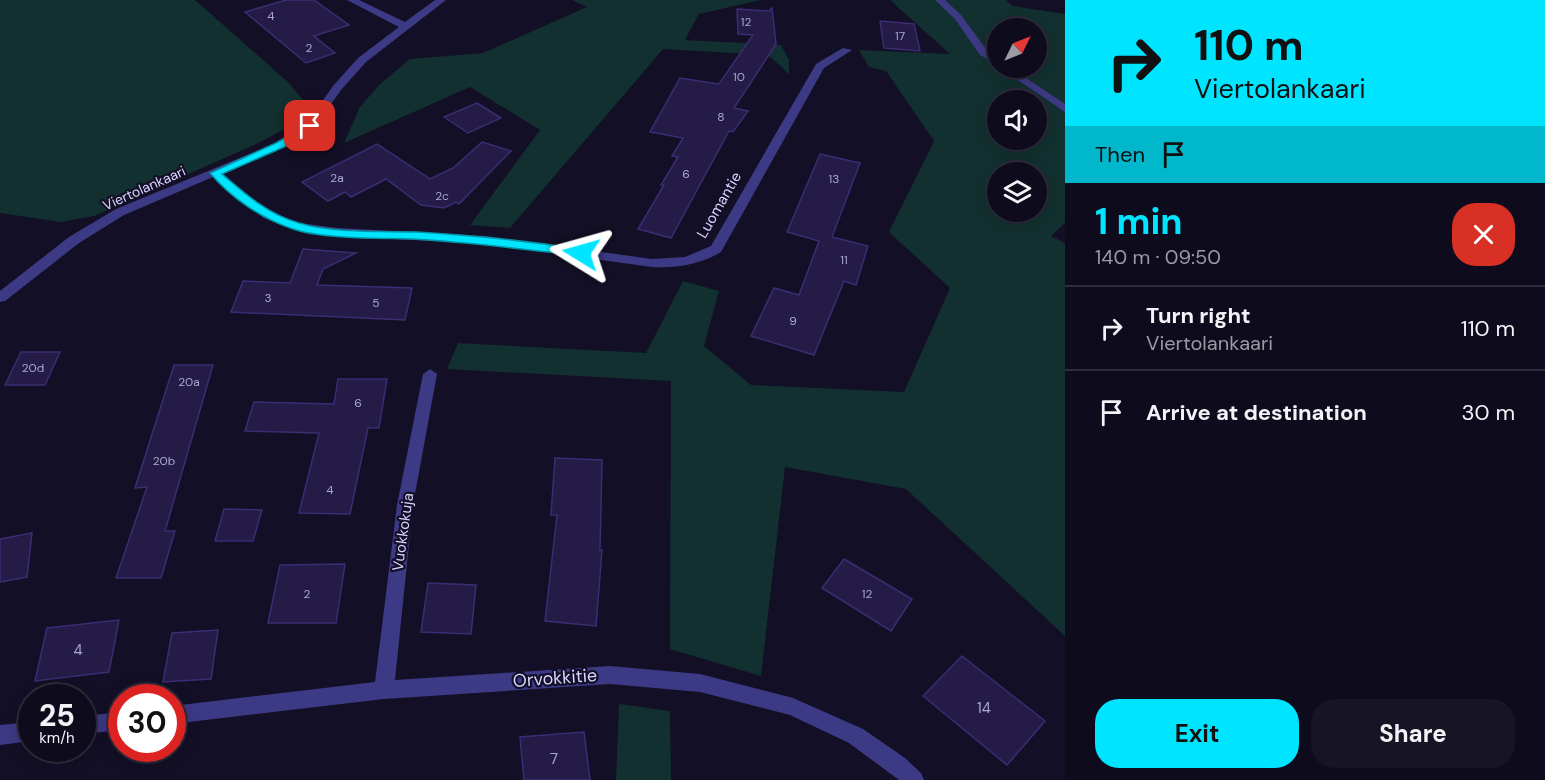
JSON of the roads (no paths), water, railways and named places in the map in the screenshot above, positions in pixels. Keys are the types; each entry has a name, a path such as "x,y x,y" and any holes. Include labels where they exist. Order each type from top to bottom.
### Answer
{"street":[{"path":"352,0 407,27"},
{"name":"Viertolankaari","path":"0,298 74,240 120,212 280,145 310,126 337,88 362,60 441,0"},
{"path":"940,0 958,17 987,55"},
{"name":"Luomantie","path":"215,173 239,195 268,215 297,227 337,232 486,240 652,263 679,264 700,259 716,249 820,66 847,50"},
{"path":"1020,78 1065,109"},
{"name":"Vuokkokuja","path":"384,690 405,505 430,375"},
{"name":"Orvokkitie","path":"186,713 384,690 610,675 700,683 793,707 856,736 898,765 914,780"},
{"path":"0,735 18,733"}]}
